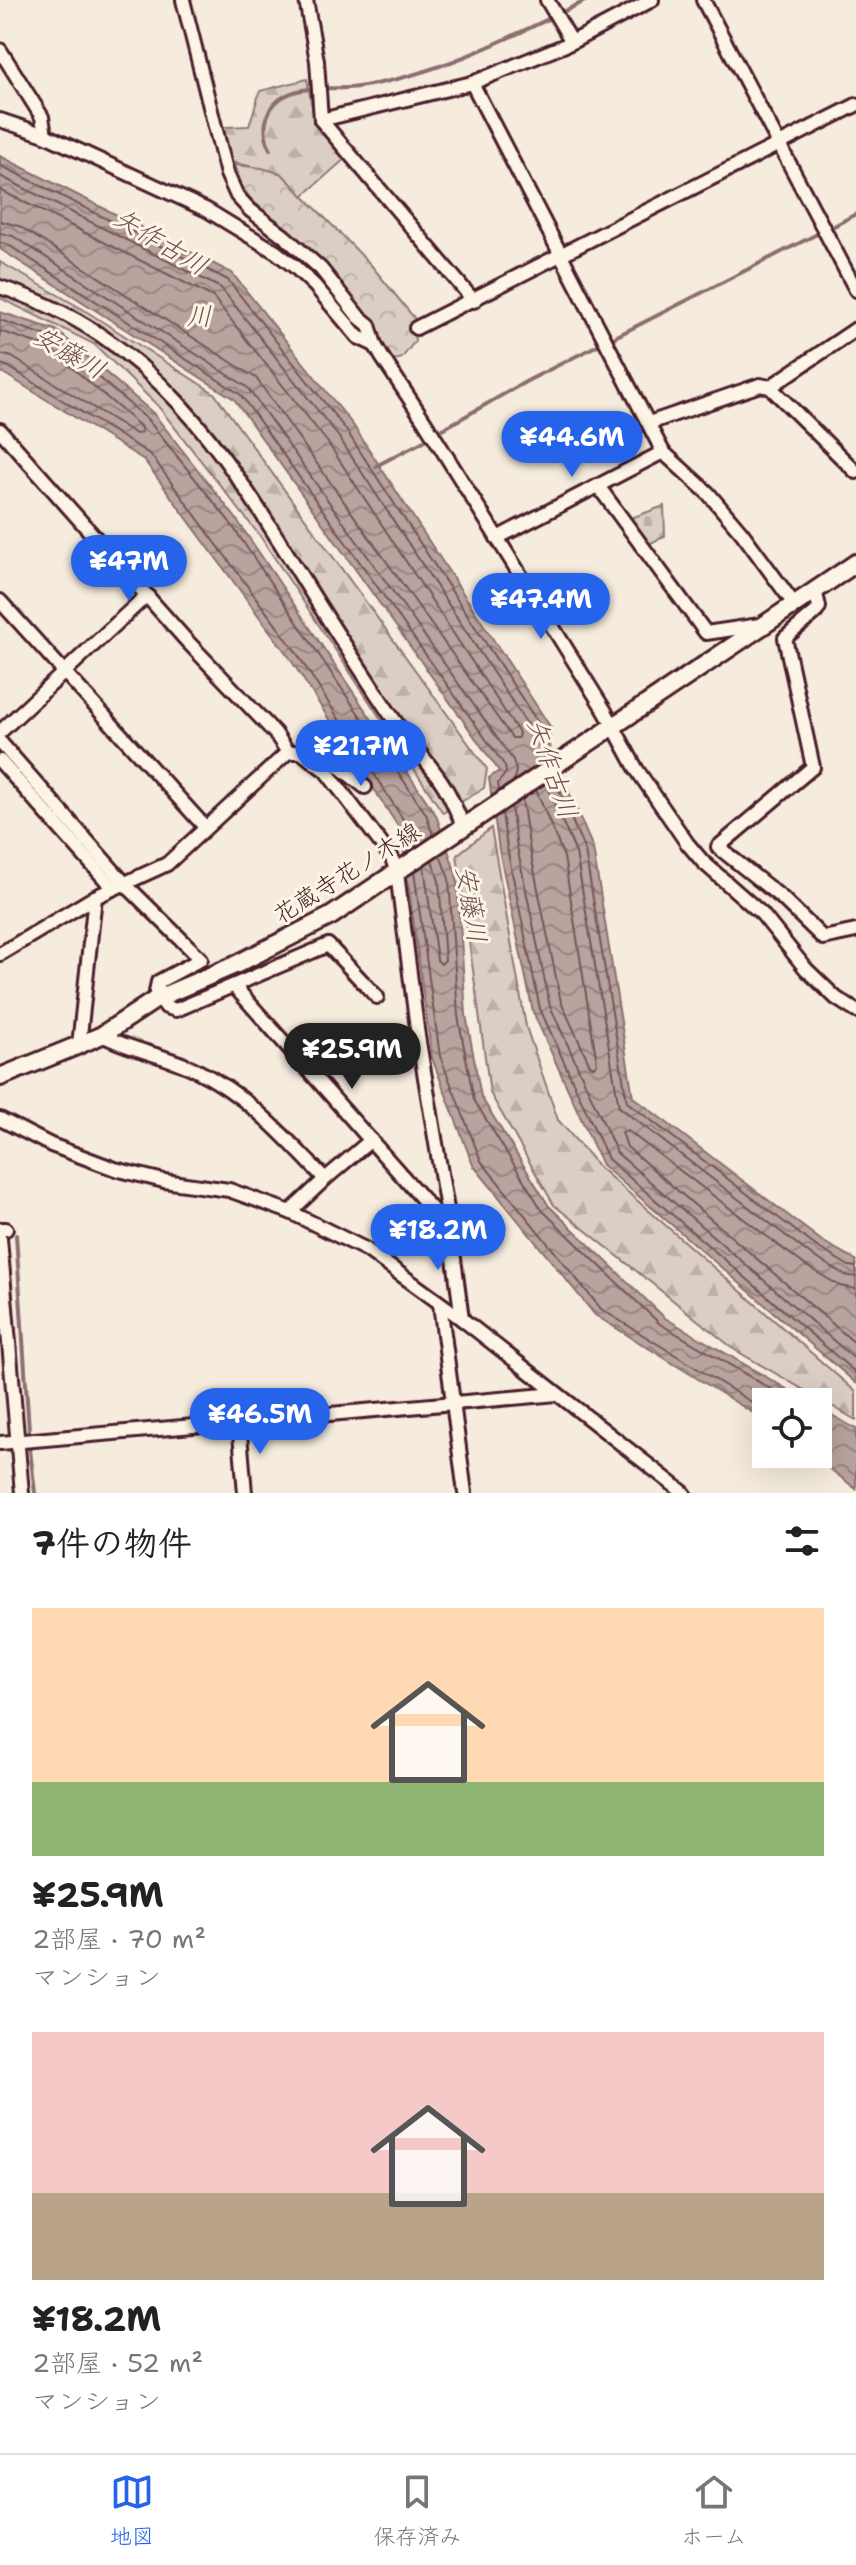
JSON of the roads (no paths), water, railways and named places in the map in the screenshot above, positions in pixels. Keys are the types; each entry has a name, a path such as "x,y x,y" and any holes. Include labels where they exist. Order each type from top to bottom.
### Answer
{"main road":[{"name":"花蔵寺花ノ木線","path":"0,1077 102,1035 158,998 284,942 331,916 856,563"}],"street":[{"path":"183,0 227,174 237,196 321,269 358,316 369,325 375,345 497,538 610,728 687,843 703,862 762,914 806,969 836,998 856,1011"},
{"path":"306,0 317,61 321,120 474,301"},
{"path":"547,0 572,42"},
{"path":"321,120 472,83 572,42 652,0"},
{"path":"703,0 856,290"},
{"path":"0,50 42,117 45,135"},
{"path":"472,83 663,452 708,493 794,604"},
{"path":"416,328 856,105"},
{"path":"0,120 45,135 207,210 276,252 315,286 358,337 375,345"},
{"path":"0,287 85,325 131,356 186,409 229,463 402,731 446,788 464,827"},
{"path":"770,387 856,329"},
{"path":"649,423 760,385 770,387 856,472"},
{"path":"0,430 186,640 295,752 326,771 400,870 418,1036 462,1319"},
{"path":"497,538 663,452"},
{"path":"598,486 706,633 763,625"},
{"path":"815,589 819,607 816,612 785,638 813,767 718,847 782,898 823,938 856,931"},
{"path":"0,732 147,595"},
{"path":"0,601 205,827"},
{"path":"0,742 120,886"},
{"path":"0,954 95,897 167,864 205,827 295,752 313,746 365,787"},
{"path":"0,761 120,886 201,959 158,982 156,992 166,1007 176,1010 328,945 377,997"},
{"path":"79,1045 95,897"},
{"path":"235,987 435,1213 449,1221"},
{"path":"102,1035 193,1068 239,1096 268,1118 325,1179"},
{"path":"0,1119 51,1145 115,1169 164,1181 229,1190 290,1212 367,1250 462,1319 684,1493"},
{"path":"290,1212 371,1140"},
{"path":"2,1232 22,1493"},
{"path":"440,1304 465,1493"},
{"path":"0,1443 557,1394"},
{"path":"239,1422 245,1493"}],"water":[{"path":"0,156 232,273 353,425 551,728 548,743 593,848 633,1097 822,1241 856,1260 856,1383 602,1165 533,1012 499,850 489,778 499,771 234,399 0,249"},
{"name":"安藤川","path":"0,312 56,330 153,413 235,517 436,815 457,877 466,1015 481,1097 549,1206 665,1318 785,1388 752,1388 752,1412 595,1315 473,1165 432,1058 401,831 289,657 144,460 0,371"},
{"path":"832,1415 856,1429 856,1489 829,1468 832,1468"}],"waterway":[{"path":"270,149 265,128 268,115 275,104 288,94 307,89 358,87 417,74 475,52 587,0"},
{"path":"834,226 856,214"},
{"path":"615,337 821,232"},
{"path":"443,429 602,343"},
{"path":"376,466 424,441"},
{"path":"16,1235 29,1430"},
{"path":"30,1450 35,1493"}],"water label":[{"name":"矢作古川","path":"161,241"},
{"name":"川","path":"199,315"},
{"name":"矢作古川","path":"553,768"}]}
